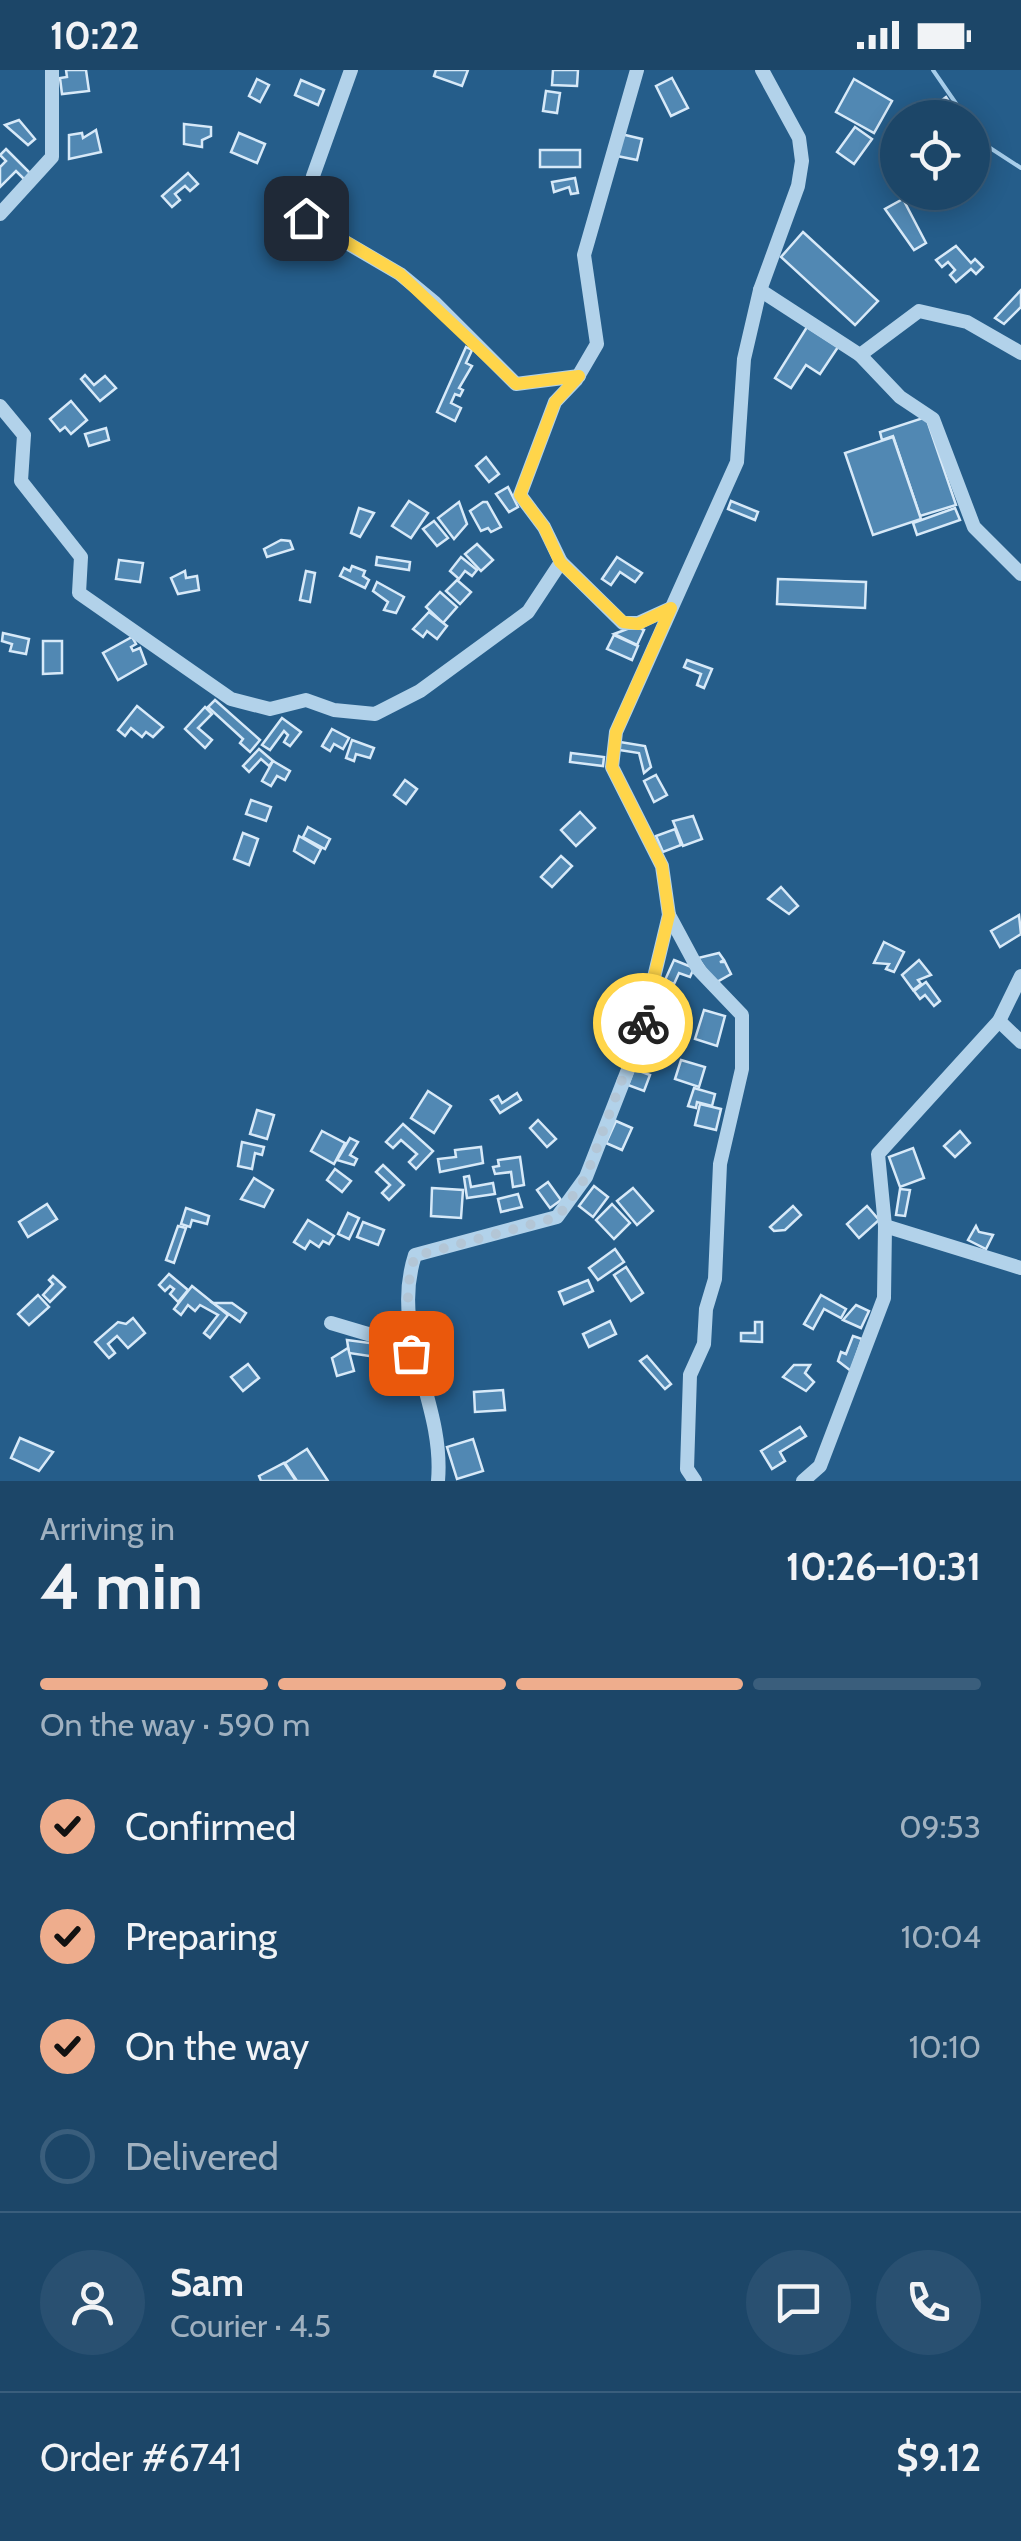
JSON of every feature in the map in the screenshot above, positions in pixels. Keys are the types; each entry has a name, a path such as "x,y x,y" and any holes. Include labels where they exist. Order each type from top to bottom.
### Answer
{"street":[{"path":"0,214 52,157 52,70"},
{"path":"351,70 313,176 306,218 400,274 516,384 579,376"},
{"path":"637,70 584,255 597,344 579,376 555,402 520,495 544,527 560,562 623,622 638,624 671,608"},
{"path":"694,1481 687,1468 690,1374 704,1344 706,1309 715,1279 720,1164 742,1069 742,1016 698,969 669,915 662,866 612,767 616,732 737,462 744,360 760,290 802,161 799,138 762,70"},
{"path":"760,290 860,355 900,397 934,419 974,527 1021,574"},
{"path":"860,355 919,311 967,322 1021,353"},
{"path":"0,406 24,435 21,482 81,557 78,593 108,610 231,700 270,709 306,700 334,710 376,714 420,691 528,612 560,562"},
{"path":"438,1481 440,1453 410,1330 405,1286 415,1256 558,1217 586,1177 638,1044 669,915"},
{"path":"803,1481 820,1466 884,1298 886,1226 878,1154 999,1020 1021,976"},
{"path":"999,1020 1021,1042"},
{"path":"886,1226 1021,1268"},
{"path":"331,1323 395,1342 411,1353 421,1368"}],"building":[{"path":"66,70 86,70 89,91 62,94 60,78 67,77"},
{"path":"436,70 468,70 462,86 434,76"},
{"path":"553,70 578,70 577,86 552,85"},
{"path":"672,78 688,108 671,116 656,86"},
{"path":"257,79 269,85 260,102 249,96"},
{"path":"854,79 890,100 880,100 880,122 874,133 836,112"},
{"path":"301,80 324,90 318,105 295,95"},
{"path":"546,91 560,93 557,113 543,111"},
{"path":"19,120 35,139 28,145 5,125"},
{"path":"184,124 211,127 211,136 202,140 202,147 184,144"},
{"path":"855,127 872,139 854,164 837,152"},
{"path":"96,130 101,152 69,159 69,135 82,133 83,138"},
{"path":"239,133 265,144 257,163 231,152"},
{"path":"621,134 642,139 637,160 617,156"},
{"path":"6,149 32,175 26,181 16,171 0,187 0,167 6,161 0,155"},
{"path":"540,150 580,150 580,167 540,167"},
{"path":"188,173 198,184 190,191 185,186 175,194 180,200 172,207 162,196"},
{"path":"575,178 578,193 571,194 569,187 554,192 552,182"},
{"path":"886,210 909,210 926,243 914,250"},
{"path":"803,232 878,301 855,325 781,257"},
{"path":"956,246 971,263 975,259 983,267 976,274 971,269 956,282 950,275 955,270 948,262 942,267 936,260"},
{"path":"1021,290 1021,307 1004,324 995,318"},
{"path":"807,327 838,347 820,374 806,365 791,388 775,378"},
{"path":"466,347 472,350 466,363 472,366 459,388 463,390 460,396 455,394 451,403 461,408 455,421 437,412"},
{"path":"85,375 94,385 105,376 116,388 100,401 81,379"},
{"path":"71,401 87,420 71,434 65,427 60,431 50,419"},
{"path":"926,417 956,505 920,516 893,436 882,440 880,432"},
{"path":"106,428 109,440 89,446 85,434"},
{"path":"893,437 921,519 873,535 845,453"},
{"path":"486,457 499,474 489,482 476,466"},
{"path":"508,487 518,507 509,512 496,494"},
{"path":"409,501 428,513 411,538 392,526"},
{"path":"731,501 758,512 755,520 728,509"},
{"path":"459,502 467,524 454,539 438,518"},
{"path":"487,502 501,527 491,532 488,528 481,531 470,511"},
{"path":"359,508 374,513 360,537 351,533"},
{"path":"955,508 960,520 917,535 913,523"},
{"path":"434,521 448,538 437,546 423,529"},
{"path":"281,540 290,541 293,549 267,557 264,549"},
{"path":"477,544 493,560 481,571 465,554"},
{"path":"377,557 410,562 409,570 376,565"},
{"path":"461,557 477,570 472,576 465,571 459,579 450,571"},
{"path":"617,557 642,573 635,582 620,572 611,585 602,579"},
{"path":"119,560 143,563 140,582 116,579"},
{"path":"352,566 365,571 363,576 369,580 365,588 340,576 344,568 350,571"},
{"path":"185,571 186,578 197,576 199,590 178,594 171,578"},
{"path":"306,571 315,573 310,602 300,600"},
{"path":"778,579 866,582 865,608 777,604"},
{"path":"457,580 471,592 460,604 446,591"},
{"path":"377,582 404,597 396,613 384,610 388,602 373,591"},
{"path":"440,592 457,607 443,623 426,607"},
{"path":"429,612 447,626 437,639 427,631 423,637 413,629"},
{"path":"635,626 644,630 637,645 614,634"},
{"path":"3,633 29,639 26,654 10,651 12,644 2,641"},
{"path":"614,635 638,646 632,660 607,649"},
{"path":"132,637 136,644 131,647 133,651 140,648 146,664 118,680 103,653"},
{"path":"43,641 62,641 62,673 43,674"},
{"path":"687,660 712,669 704,688 697,685 701,674 684,667"},
{"path":"215,700 260,740 250,752 240,743 243,739 208,707"},
{"path":"137,706 163,727 153,737 146,732 142,737 131,728 125,736 118,730"},
{"path":"205,707 212,714 198,728 212,740 205,748 185,729"},
{"path":"282,718 301,732 290,746 284,742 288,735 284,731 270,750 262,745"},
{"path":"332,729 349,738 343,749 334,744 330,751 322,746"},
{"path":"352,740 374,748 370,758 356,754 354,761 346,758"},
{"path":"620,742 645,746 651,767 644,773 639,753 619,750"},
{"path":"259,749 273,761 269,766 261,759 249,772 243,766"},
{"path":"571,753 604,757 603,766 570,762"},
{"path":"273,761 290,771 285,780 277,776 271,786 262,781"},
{"path":"656,775 667,795 654,802 644,781"},
{"path":"405,780 417,789 406,804 394,795"},
{"path":"251,800 271,807 266,821 246,814"},
{"path":"580,812 595,828 576,846 561,830"},
{"path":"693,816 702,839 683,846 673,821"},
{"path":"308,827 330,839 325,849 303,837"},
{"path":"675,829 681,845 663,852 656,836"},
{"path":"243,833 258,839 249,865 234,859"},
{"path":"299,836 321,849 314,863 294,851"},
{"path":"561,856 572,866 552,887 541,877"},
{"path":"781,887 798,906 789,914 768,899"},
{"path":"1019,915 1021,934 1000,947 991,931"},
{"path":"884,942 904,952 894,972 886,969 889,964 874,963"},
{"path":"719,953 724,960 720,962 725,962 731,974 715,983 698,958"},
{"path":"674,960 694,968 690,977 679,973 674,984 665,980"},
{"path":"919,960 931,975 918,980 921,984 913,990 902,975"},
{"path":"665,982 673,985 667,1000 686,1007 680,1022 653,1012"},
{"path":"926,982 940,1001 934,1006 925,995 920,999 914,991"},
{"path":"704,1010 725,1016 717,1046 695,1039"},
{"path":"643,1045 665,1053 660,1064 648,1060 645,1071 635,1067"},
{"path":"681,1060 705,1067 699,1087 675,1079"},
{"path":"634,1069 650,1075 644,1091 628,1085"},
{"path":"694,1088 715,1094 712,1106 697,1102 696,1108 688,1106"},
{"path":"428,1091 451,1106 434,1133 411,1118"},
{"path":"517,1093 521,1100 500,1113 491,1100 498,1096 502,1103"},
{"path":"700,1104 721,1109 716,1130 695,1125"},
{"path":"257,1110 274,1115 267,1139 250,1134"},
{"path":"538,1120 556,1139 547,1147 530,1128"},
{"path":"616,1121 632,1128 622,1150 606,1143"},
{"path":"403,1124 433,1151 416,1169 409,1162 417,1154 401,1140 393,1148 386,1142"},
{"path":"322,1131 345,1143 334,1164 311,1151"},
{"path":"960,1131 970,1143 955,1157 944,1146"},
{"path":"350,1138 358,1142 350,1155 357,1159 354,1165 337,1160"},
{"path":"242,1142 264,1147 262,1155 255,1153 252,1169 238,1166"},
{"path":"481,1147 483,1163 440,1172 438,1159 456,1157 455,1150"},
{"path":"913,1148 924,1178 900,1187 889,1157"},
{"path":"520,1157 524,1185 513,1187 511,1172 495,1174 493,1167 499,1166 498,1160"},
{"path":"383,1165 404,1185 389,1200 382,1193 390,1185 376,1172"},
{"path":"335,1169 351,1181 342,1192 327,1180"},
{"path":"469,1176 471,1187 493,1183 495,1194 467,1198 464,1177"},
{"path":"254,1178 273,1190 264,1207 241,1199"},
{"path":"548,1182 561,1200 550,1208 537,1190"},
{"path":"594,1186 608,1197 593,1217 579,1206"},
{"path":"432,1188 463,1190 461,1218 431,1216"},
{"path":"633,1188 653,1211 637,1225 617,1201"},
{"path":"900,1189 910,1190 905,1216 896,1215"},
{"path":"518,1194 522,1207 501,1212 498,1199"},
{"path":"47,1204 57,1219 28,1237 19,1222"},
{"path":"612,1204 630,1223 614,1239 596,1220"},
{"path":"793,1206 801,1215 785,1230 774,1231 770,1227"},
{"path":"867,1206 879,1220 859,1238 847,1224"},
{"path":"186,1208 209,1216 207,1224 192,1220 190,1227 181,1224"},
{"path":"348,1213 359,1218 349,1239 338,1234"},
{"path":"308,1220 334,1236 329,1244 323,1241 319,1247 310,1241 305,1249 294,1242"},
{"path":"363,1222 384,1230 378,1245 357,1237"},
{"path":"178,1226 186,1228 174,1263 166,1260"},
{"path":"976,1226 979,1232 993,1235 986,1249 968,1240"},
{"path":"615,1249 624,1262 598,1280 589,1268"},
{"path":"626,1267 643,1293 631,1301 614,1275"},
{"path":"169,1274 188,1290 178,1302 170,1294 174,1289 170,1286 165,1291 159,1285"},
{"path":"53,1276 65,1287 50,1302 43,1295 53,1284 49,1280"},
{"path":"588,1280 593,1291 564,1304 559,1292"},
{"path":"192,1286 228,1315 210,1338 204,1333 218,1315 200,1305 195,1311 188,1305 181,1315 174,1309"},
{"path":"38,1295 49,1307 29,1325 18,1314"},
{"path":"821,1295 846,1309 841,1318 824,1309 813,1329 804,1324"},
{"path":"213,1303 232,1303 246,1313 240,1322"},
{"path":"856,1305 869,1311 861,1328 843,1320"},
{"path":"133,1318 145,1333 128,1348 117,1336 108,1344 115,1353 109,1358 95,1342 118,1322 126,1324"},
{"path":"610,1321 616,1334 589,1347 583,1334"},
{"path":"755,1322 762,1322 762,1342 741,1341 741,1333 755,1333"},
{"path":"853,1336 862,1339 851,1371 838,1361 841,1352 846,1354"},
{"path":"347,1340 385,1345 383,1358 349,1353"},
{"path":"348,1348 354,1371 337,1376 332,1358"},
{"path":"647,1356 671,1384 665,1389 640,1361"},
{"path":"248,1364 259,1378 243,1391 231,1377"},
{"path":"794,1365 810,1365 805,1373 814,1382 806,1391 783,1377"},
{"path":"503,1390 505,1410 475,1412 474,1392"},
{"path":"800,1427 806,1436 780,1452 785,1461 772,1469 761,1451"},
{"path":"20,1438 53,1452 39,1471 11,1458"},
{"path":"473,1439 483,1471 457,1479 447,1447"},
{"path":"307,1449 328,1481 297,1481 285,1463"},
{"path":"284,1463 296,1481 261,1481 259,1476"}],"waterway":[{"path":"933,70 954,100"},
{"path":"990,148 1021,168"}],"way so far":[{"path":"411,1353 421,1368 410,1330 405,1286 415,1256 558,1217 586,1177 643,1023"}],"route":[{"path":"306,218 311,225 400,274 435,303 516,384 579,376 555,402 520,495 544,527 560,562 623,622 638,624 671,608 616,732 612,767 662,866 669,915 643,1023"}]}
